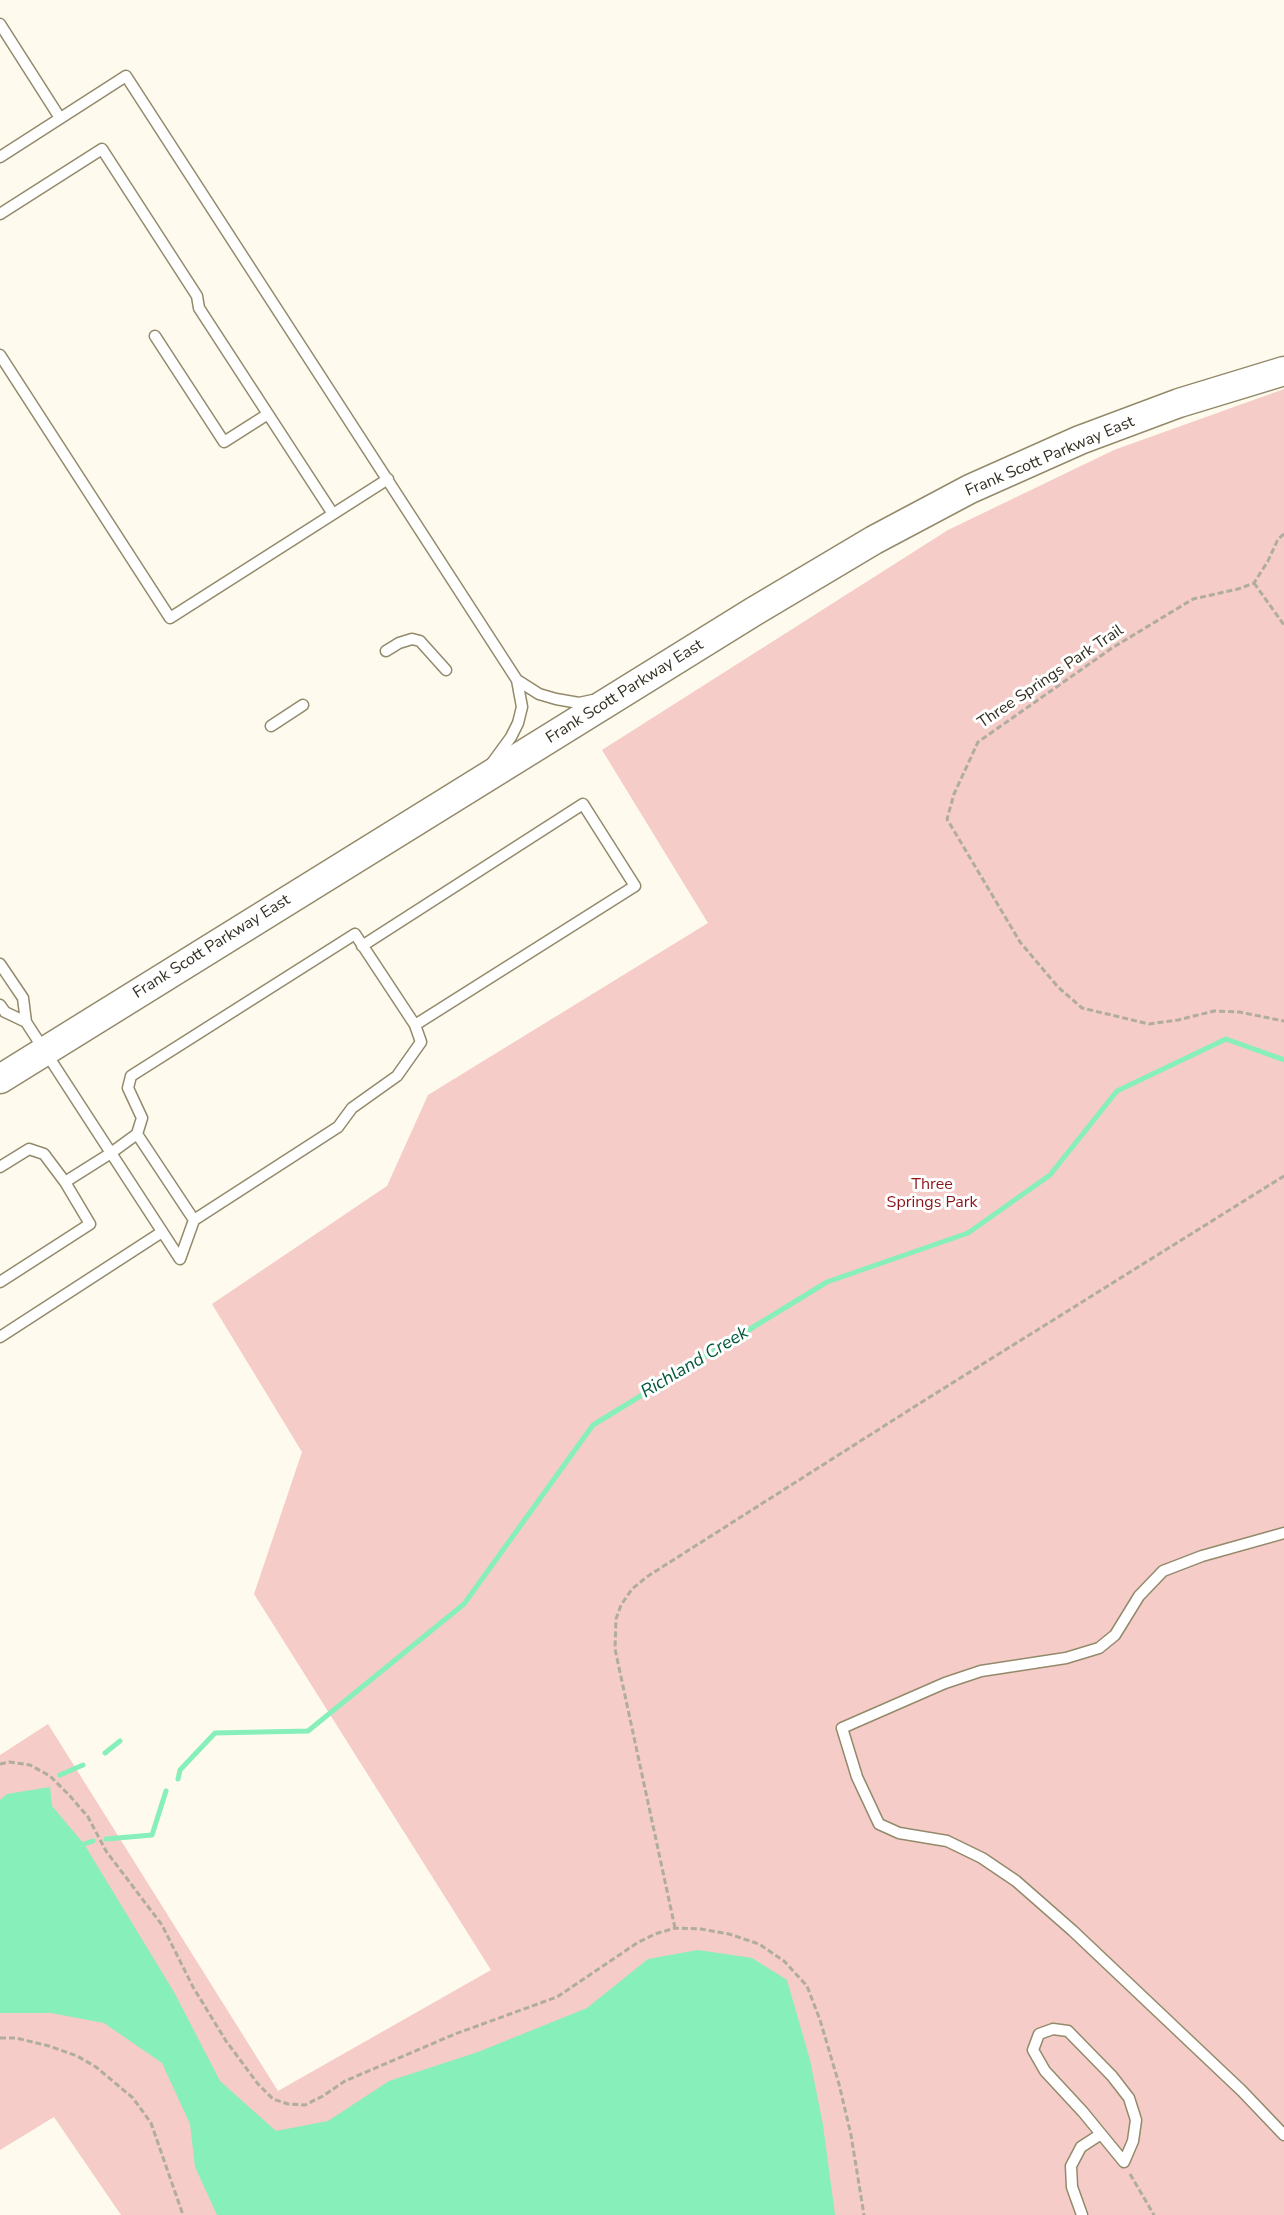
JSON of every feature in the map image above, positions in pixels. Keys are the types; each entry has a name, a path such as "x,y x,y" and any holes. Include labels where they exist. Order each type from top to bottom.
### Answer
{"main road":[{"name":"Frank Scott Parkway East","path":"0,1079 874,540 970,489 1080,440 1179,403 1284,371"}],"lane":[{"path":"0,24 60,118"},
{"path":"0,157 126,76 517,680 522,707 518,723 511,737 478,783"},
{"path":"0,214 102,149 197,296 198,308 333,514"},
{"path":"155,336 224,442 268,414"},
{"path":"0,355 170,618 388,479"},
{"path":"386,651 412,639 420,641 446,670"},
{"path":"517,680 539,694 579,703 620,695"},
{"path":"271,726 303,705"},
{"path":"362,946 583,804 635,886 415,1025"},
{"path":"0,964 23,998 26,1022 44,1051 111,1153 162,1232 180,1259 194,1220 338,1127 352,1108 397,1077 421,1042 415,1025 355,934 131,1076 128,1088 142,1118 137,1134 111,1153 65,1182"},
{"path":"0,1005 5,1012 26,1022"},
{"path":"137,1134 194,1220"},
{"path":"0,1167 29,1149 44,1154 65,1182 90,1224 0,1282"},
{"path":"0,1337 162,1232"},
{"path":"1284,1533 1202,1556 1163,1571 1139,1596 1115,1635 1100,1648 1066,1658 981,1671 945,1683 842,1728 857,1777 879,1824 899,1833 947,1841 982,1858 1016,1881 1082,1939 1242,2091 1284,2135"},
{"path":"1053,2029 1068,2031 1112,2076 1129,2098 1136,2120 1133,2141 1124,2162 1101,2134 1045,2071 1033,2050 1039,2034 1053,2029"},
{"path":"1082,2215 1072,2187 1071,2166 1081,2147 1101,2134"}],"path":[{"path":"1284,534 1278,539 1254,583 1284,625"},
{"name":"Three Springs Park Trail","path":"1254,583 1193,599 1112,648 978,742 954,794 947,819 1020,942 1058,987 1082,1008 1149,1024 1214,1011 1239,1012 1284,1021"},
{"path":"675,1928 615,1649 616,1619 621,1605 632,1589 648,1576 925,1400 1284,1176"},
{"path":"0,1764 9,1762 30,1765 50,1776 88,1817 106,1851 162,1925 193,1987 226,2041 258,2084 273,2099 288,2104 305,2105 354,2077 455,2034 556,1997 637,1943 655,1934 675,1928 701,1929 729,1934 759,1944 784,1961 807,1986 820,2020 839,2084 851,2135 864,2215"},
{"path":"0,2038 16,2038 77,2056 96,2067 133,2098 150,2123 183,2215"},
{"path":"1124,2162 1154,2215"}],"green space":[{"name":"Three Springs Park","path":"1284,389 1284,2215 121,2215 54,2117 0,2150 0,1755 48,1724 278,2091 491,1970 254,1594 302,1452 212,1304 387,1186 428,1095 708,923 602,750 948,530 1114,450"}],"shaded area":[{"path":"50,1787 52,1806 84,1844 174,1992 220,2081 276,2131 328,2121 389,2081 478,2052 587,2008 648,1959 698,1950 752,1958 787,1980 810,2060 823,2125 835,2215 217,2215 195,2167 190,2124 162,2063 104,2023 51,2013 0,2013 0,1800 7,1794"}],"waterway":[{"name":"Richland Creek","path":"178,1779 180,1770 215,1733 308,1731 464,1604 593,1425 827,1282 968,1233 1050,1175 1117,1091 1226,1039 1284,1060"},
{"path":"105,1753 120,1741"},
{"path":"60,1775 83,1765"},
{"name":"Richland Creek","path":"106,1839 152,1835 166,1791"},
{"name":"Richland Creek","path":"79,1848 93,1841"}]}
